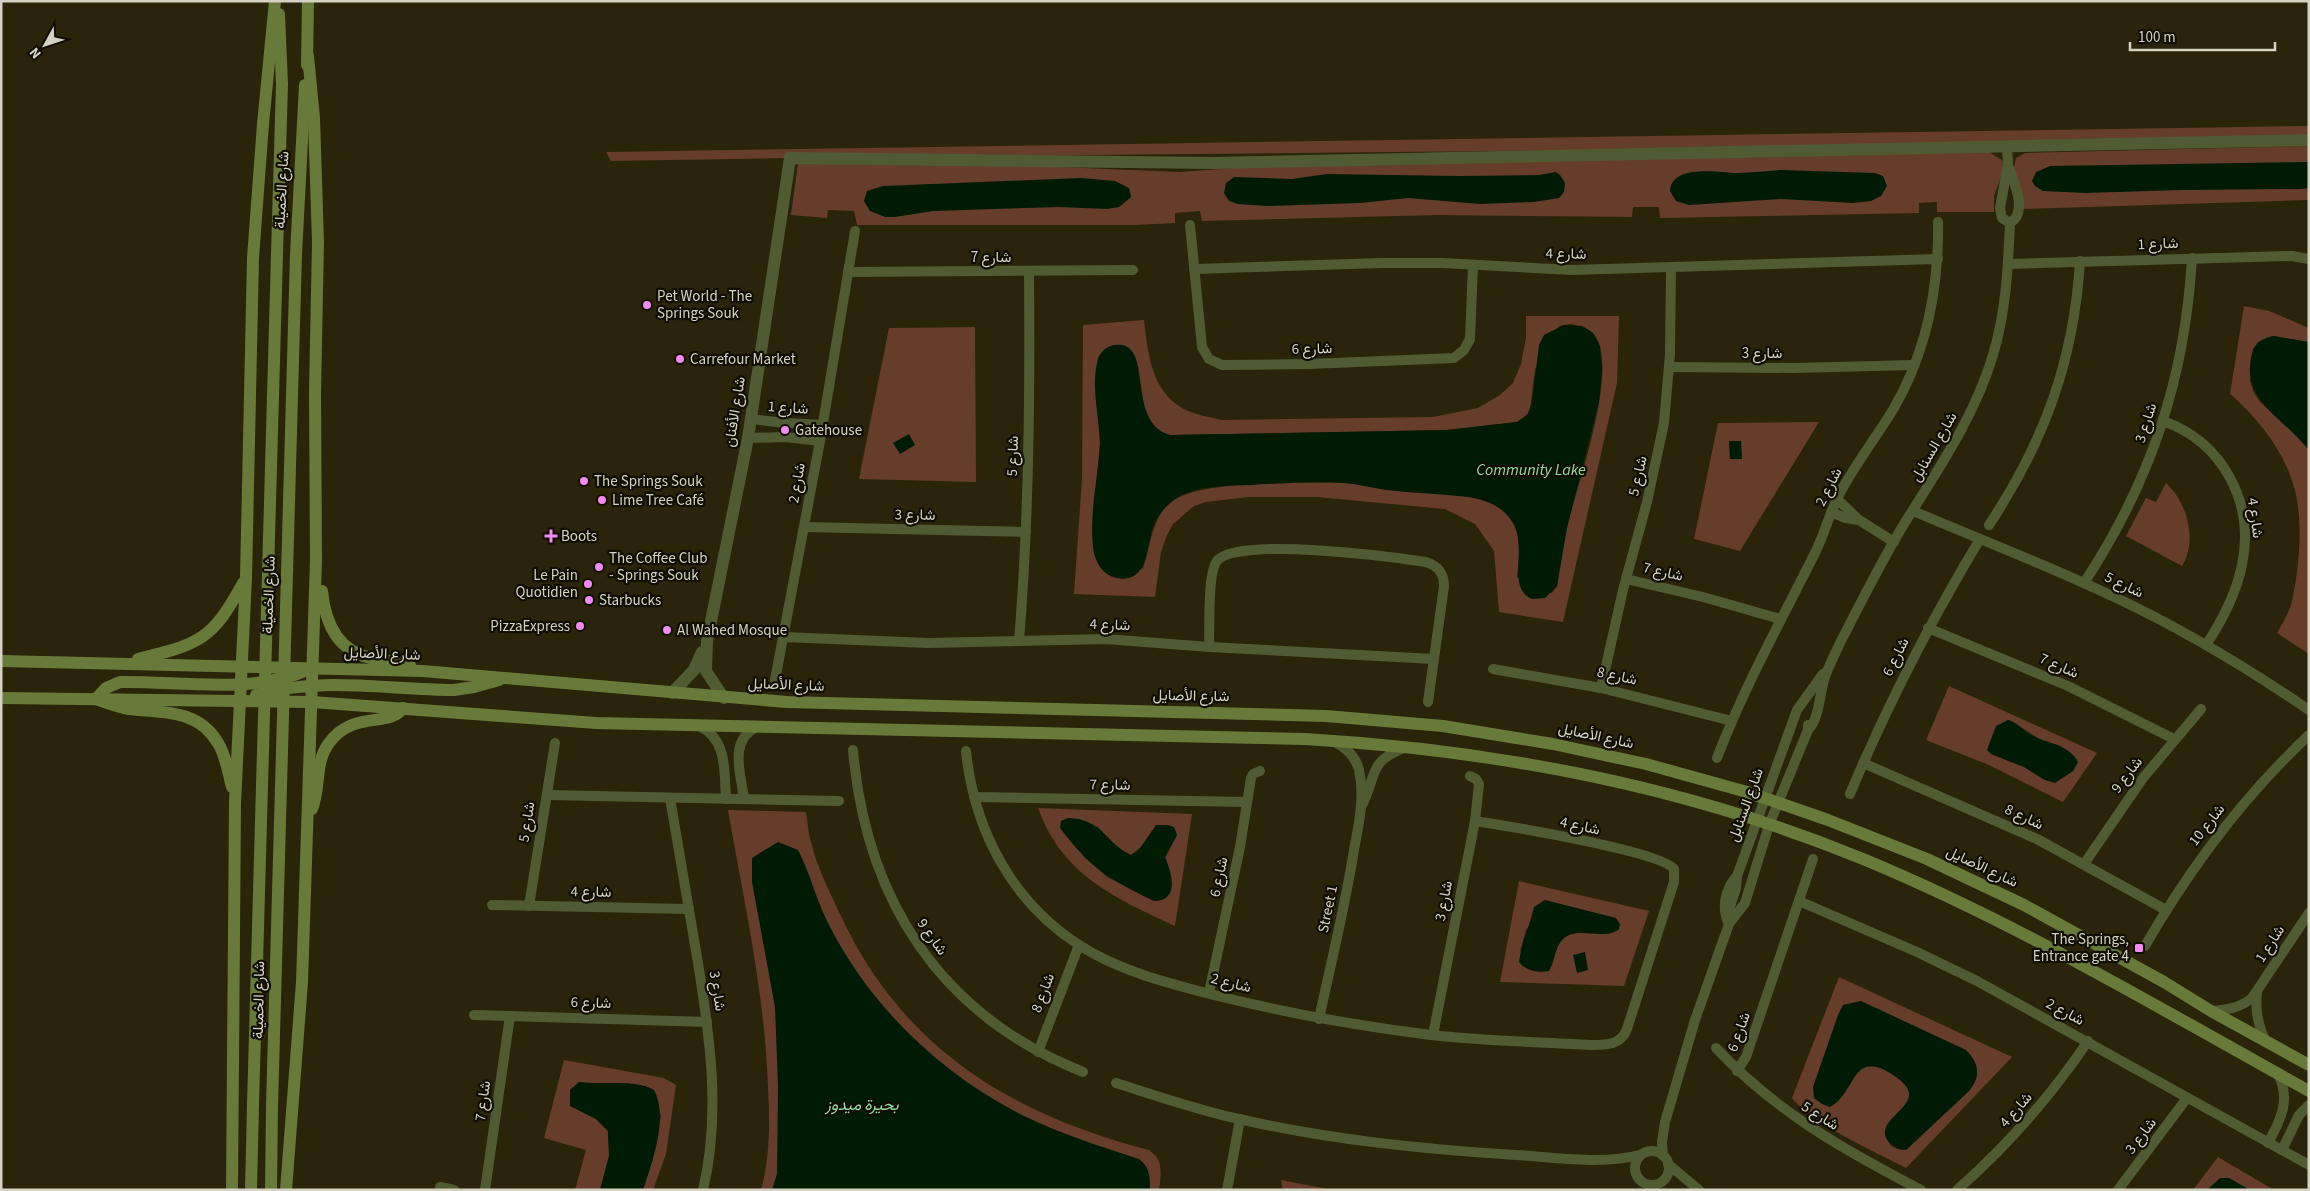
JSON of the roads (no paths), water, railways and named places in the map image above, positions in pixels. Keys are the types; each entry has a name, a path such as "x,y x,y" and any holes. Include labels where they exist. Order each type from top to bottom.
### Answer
{"main road":[{"name":"شارع الخميلة","path":"251,1190 282,74 276,1"},
{"path":"232,1190 235,803 246,578 253,258 263,124 276,1"},
{"name":"شارع الخميلة","path":"271,1190 296,254 300,156 308,56 308,1"},
{"path":"286,1190 302,982 316,560 315,393 318,242 314,118 308,56"},
{"path":"316,560 322,578 325,613 331,628 340,642 361,655 406,663 423,671"},
{"path":"122,663 174,650 199,640 214,628 226,614 246,578"},
{"name":"شارع الأصايل","path":"1,661 423,671 787,702 1326,716 1404,722 1482,732 1584,750 1646,764 1778,802 1878,839 1976,881 2120,957 2211,1011 2309,1065"},
{"path":"96,699 106,688 120,682 241,684 278,680 313,667"},
{"path":"240,701 268,691 313,685 454,690 484,685 503,678"},
{"path":"1,698 312,702 596,722 1334,741 1497,759 1587,776 1664,794 1769,825 1861,858 2015,928 2309,1091"},
{"path":"96,699 127,708 171,711 198,721 209,730 218,743 224,757 235,803"},
{"path":"307,818 317,794 320,761 333,738 356,723 392,718 403,708"}],"street":[{"path":"2007,146 2309,140"},
{"name":"شارع الأفنان","path":"724,698 706,671 707,641 748,438 790,158 1213,163 2007,146"},
{"name":"شارع السنابل","path":"2007,146 2008,164 2017,194 2019,212 2017,218 2010,223"},
{"name":"شارع السنابل","path":"2008,164 2001,196 2001,216 2004,221 2010,223"},
{"path":"2001,196 2009,191 2017,194"},
{"name":"شارع 2","path":"1717,758 1732,721 1780,619 1814,554 1837,499 1894,406 1914,365 1931,307 1938,259 1938,222"},
{"name":"شارع السنابل","path":"1666,1160 1662,1142 1665,1122 1727,921 1736,888 1737,876 1756,821 1797,710 1828,667 1894,542 1958,437 1986,375 2000,324 2008,264 2010,223"},
{"name":"شارع 6","path":"1190,225 1202,347 1209,359 1222,365 1448,359 1460,355 1470,339 1473,265"},
{"name":"شارع 2","path":"776,680 823,425 855,232"},
{"name":"شارع 1","path":"2008,264 2292,256 2309,259"},
{"name":"شارع 3","path":"2084,583 2129,507 2156,446 2174,384 2186,329 2192,258"},
{"name":"شارع 4","path":"1194,269 1320,264 1473,265 1572,270 1938,259"},
{"path":"1988,525 2024,468 2052,405 2071,336 2080,261"},
{"name":"شارع 5","path":"1601,688 1626,579 1656,465 1664,423 1670,367 1672,267"},
{"name":"شارع 7","path":"848,272 1134,270"},
{"name":"شارع 5","path":"1019,641 1026,532 1030,390 1029,272"},
{"name":"شارع 3","path":"1670,367 1794,368 1914,365"},
{"name":"شارع 1","path":"751,419 823,425"},
{"name":"شارع 4","path":"2163,421 2186,431 2216,455 2230,476 2242,514 2244,548 2238,580 2227,608 2206,645"},
{"path":"770,437 769,429 771,422"},
{"path":"797,438 800,431 798,424"},
{"name":"شارع 1","path":"748,438 797,438 820,441"},
{"path":"1837,499 1859,520 1894,542"},
{"name":"شارع 5","path":"1913,511 2137,607 2206,645 2309,710"},
{"path":"1832,512 1845,518 1859,520"},
{"name":"شارع 3","path":"804,527 1026,532"},
{"name":"شارع 6","path":"1850,794 1882,720 1928,628 1980,539"},
{"path":"1209,647 1212,573 1219,558 1234,551 1322,551 1426,562 1438,568 1444,579 1428,702"},
{"name":"شارع 7","path":"1626,579 1703,597 1780,619"},
{"name":"شارع 7","path":"1928,628 2032,670 2104,703 2174,739"},
{"name":"شارع 4","path":"783,638 904,643 1106,640 1434,659"},
{"name":"شارع الأفنان","path":"672,693 694,670 707,641"},
{"name":"شارع السنابل","path":"1727,921 1745,903 1769,825 1808,730 1816,718 1828,667"},
{"name":"شارع 8","path":"1493,669 1601,688 1732,721"},
{"path":"1804,698 1818,704"},
{"name":"شارع 9","path":"2084,864 2122,806 2174,739 2201,709"},
{"path":"698,725 713,734 722,749 726,799"},
{"path":"744,799 738,750 745,735 758,726"},
{"name":"شارع 10","path":"2145,946 2166,910 2223,828 2270,773 2309,735"},
{"path":"1334,741 1350,753 1359,770 1362,806"},
{"name":"شارع 5","path":"529,906 555,743"},
{"path":"1362,806 1372,774 1378,765 1394,752 1404,748"},
{"path":"722,749 738,750"},
{"name":"شارع 9","path":"853,750 856,783 870,849 896,911 934,967 982,1014 1038,1052 1083,1072"},
{"name":"شارع 2","path":"966,752 974,797 983,827 996,855 1012,881 1031,905 1054,927 1079,945 1130,970 1209,993 1320,1019 1433,1035 1591,1045 1614,1044"},
{"name":"شارع 8","path":"1863,764 2007,825 2084,864 2166,910"},
{"name":"شارع 6","path":"1209,993 1240,847 1246,802 1252,776 1260,771"},
{"name":"شارع 3","path":"1433,1035 1475,821 1479,784 1476,779 1470,776"},
{"path":"547,795 839,801"},
{"name":"شارع 7","path":"974,797 1246,802"},
{"name":"شارع 3","path":"670,798 707,1022 713,1078 712,1144 703,1190"},
{"name":"Street 1","path":"1320,1019 1350,876 1362,806"},
{"name":"شارع 4","path":"1475,821 1602,845 1664,861 1674,869 1674,882 1627,1029 1622,1038 1614,1044"},
{"name":"شارع 6","path":"1737,1071 1746,1057 1813,859"},
{"name":"شارع 2","path":"1799,901 1917,952 1977,981 2309,1165"},
{"name":"شارع 4","path":"492,905 689,909"},
{"name":"شارع 1","path":"2211,1011 2241,1006 2257,992 2309,913"},
{"name":"شارع 8","path":"1038,1052 1079,945"},
{"path":"2257,992 2257,1019 2266,1042"},
{"name":"شارع 6","path":"474,1015 707,1022"},
{"name":"شارع 7","path":"485,1190 510,1016"},
{"name":"شارع 4","path":"1957,1190 2034,1114 2088,1041"},
{"name":"شارع 5","path":"1716,1048 1737,1071 1777,1105 1810,1127 1921,1190"},
{"path":"2265,1141 2280,1120 2284,1107 2283,1086 2278,1074"},
{"path":"1116,1083 1240,1120 1337,1138 1460,1152 1609,1159 1653,1151 1666,1160 1697,1189"},
{"name":"شارع 3","path":"2118,1190 2187,1098"},
{"path":"2282,1150 2299,1115 2309,1106"},
{"path":"2284,1107 2299,1115"},
{"path":"1227,1190 1240,1120"},
{"name":"شارع السنابل","path":"1644,1153 1665,1122"},
{"path":"1638,1190 1636,1160 1644,1153"},
{"path":"1609,1159 1623,1164 1646,1185 1656,1186 1679,1182 1697,1189"},
{"path":"1656,1186 1668,1174 1666,1160"},
{"path":"440,1187 454,1190"}],"water":[{"path":"2309,162 2309,188 2301,189 2085,193 2043,191 2035,186 2032,181 2036,172 2050,166"},
{"path":"1781,170 1875,173 1883,176 1887,186 1881,196 1871,201 1853,203 1781,199 1689,205 1676,201 1670,191 1673,182 1679,176 1688,173 1709,171 1743,173"},
{"path":"1556,172 1565,183 1564,192 1559,198 1534,202 1480,204 1408,198 1360,203 1267,206 1238,204 1229,201 1224,193 1226,183 1234,177 1292,179 1327,174 1459,176 1539,175"},
{"path":"1081,178 1115,181 1129,188 1131,197 1119,207 1107,209 1059,207 933,211 895,217 885,217 870,211 864,201 867,191 883,186"},
{"name":"Community Lake","path":"1564,325 1582,326 1593,333 1600,346 1602,369 1599,402 1567,528 1557,586 1545,598 1532,599 1522,591 1519,578 1517,532 1510,517 1494,505 1468,497 1387,490 1344,483 1226,486 1194,490 1177,498 1161,513 1152,530 1145,560 1141,569 1135,575 1127,578 1112,577 1097,562 1092,540 1100,445 1095,380 1099,356 1109,347 1115,345 1127,347 1134,355 1148,415 1156,427 1170,435 1447,430 1517,422 1528,414 1532,402 1539,345 1544,335"},
{"path":"2273,336 2309,342 2309,450 2268,409 2259,398 2253,386 2250,373 2254,349 2261,341"},
{"path":"909,434 915,445 900,454 893,443"},
{"path":"1729,441 1741,441 1742,459 1730,459"},
{"path":"2008,720 2031,735 2069,751 2078,762 2073,771 2055,783 2045,780 2024,767 1991,754 1987,750 1996,726"},
{"path":"1068,818 1089,822 1122,850 1131,855 1138,851 1156,825 1174,827 1177,835 1165,857 1170,870 1172,884 1168,896 1162,900 1154,901 1102,872 1081,854 1060,828 1061,821"},
{"name":"بحيرة ميدوز","path":"778,842 798,850 825,918 847,957 866,985 911,1036 964,1080 1022,1115 1065,1134 1139,1159 1149,1173 1150,1190 772,1190 777,1174 778,1086 775,1007 752,882 752,858"},
{"path":"1545,900 1616,918 1620,924 1619,929 1605,934 1574,933 1567,936 1559,944 1549,971 1541,972 1529,969 1519,962 1522,947 1534,907"},
{"path":"1585,952 1588,970 1577,973 1573,955"},
{"path":"1861,1001 1966,1050 1976,1065 1976,1080 1970,1090 1906,1150 1891,1144 1885,1132 1889,1122 1908,1101 1908,1090 1896,1077 1881,1068 1871,1066 1863,1068 1839,1100 1830,1107 1814,1098 1813,1087 1838,1015 1843,1005"},
{"path":"579,1082 629,1083 654,1090 660,1113 658,1140 643,1190 600,1190 609,1156 608,1131 596,1119 570,1106 570,1090"},
{"path":"2220,1178 2229,1178 2250,1190 2207,1190"}],"place":[{"name":"Pet World - The Springs Souk","path":"647,305"},
{"name":"Carrefour Market","path":"680,359"},
{"name":"Gatehouse","path":"785,430"},
{"name":"The Springs Souk","path":"584,481"},
{"name":"Lime Tree Café","path":"602,500"},
{"name":"Boots","path":"551,536"},
{"name":"The Coffee Club - Springs Souk","path":"599,567"},
{"name":"Le Pain Quotidien","path":"588,584"},
{"name":"Starbucks","path":"589,600"},
{"name":"PizzaExpress","path":"580,626"},
{"name":"Al Wahed Mosque","path":"667,630"},
{"name":"The Springs, Entrance gate 4","path":"2139,948"}]}
